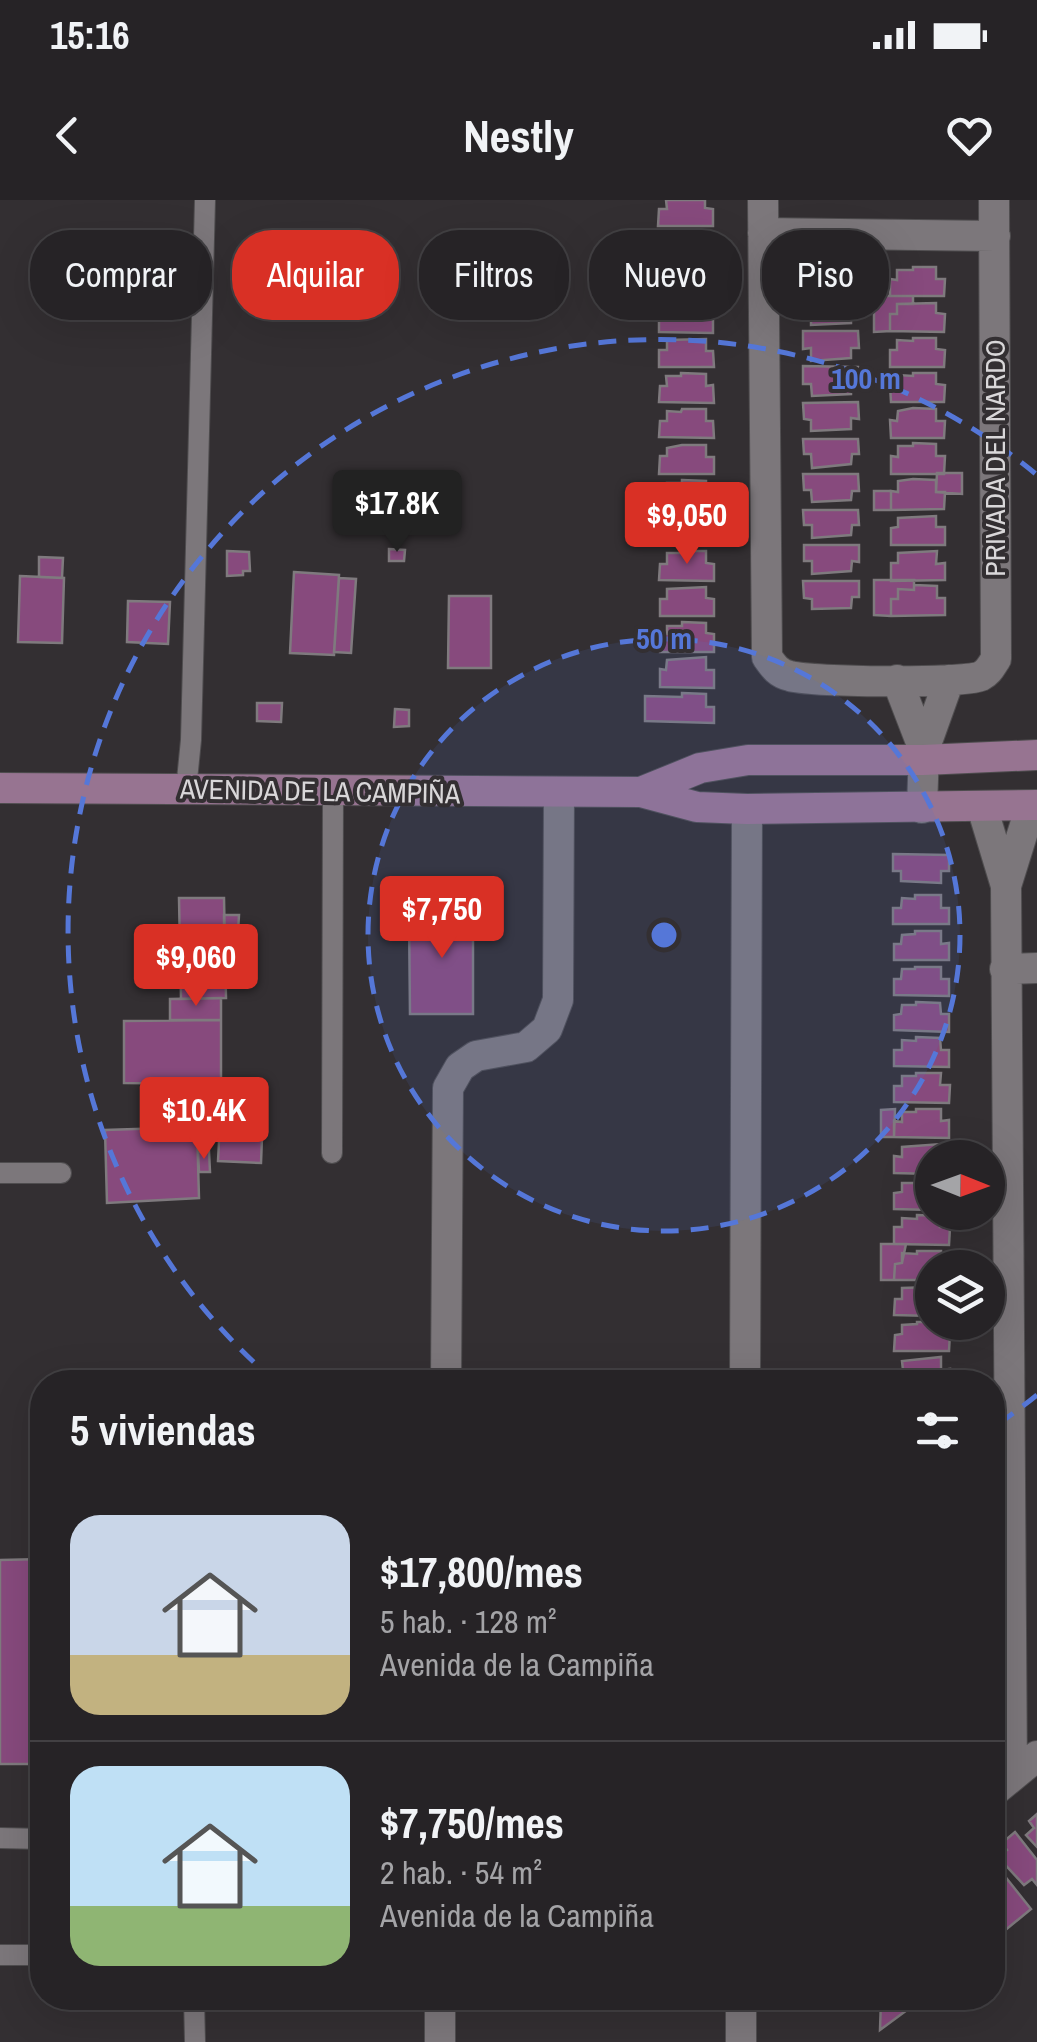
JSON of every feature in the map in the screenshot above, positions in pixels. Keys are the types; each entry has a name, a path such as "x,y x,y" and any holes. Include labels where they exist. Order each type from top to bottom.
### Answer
{"street":[{"name":"PRIVADA DEL NARDO","path":"762,200 763,230"},
{"name":"PRIVADA DEL NARDO","path":"764,320 767,657 778,672 794,678 900,688 969,680 986,674 996,658 994,200"},
{"path":"889,235 994,236"},
{"path":"922,808 923,755 949,680"},
{"path":"900,688 923,755"},
{"name":"AVENIDA DE LA CAMPIÑA","path":"641,792 700,768 748,760 1037,755"},
{"path":"818,808 819,760"},
{"name":"AVENIDA DE LA CAMPIÑA","path":"0,788 641,792 697,808 748,810 1034,805"},
{"path":"446,1370 448,1088 460,1067 476,1056 526,1046 546,1028 558,1000 559,794"},
{"path":"1006,886 1034,805"},
{"path":"982,807 1006,886 1004,1370"},
{"path":"744,1370 748,810"},
{"path":"1005,969 1037,968"},
{"path":"1005,1782 1037,1756"},
{"path":"440,2010 440,2042"},
{"path":"741,2042 742,2010"}],"lane":[{"path":"186,790 191,740 206,200"},
{"path":"332,1153 333,791"},
{"path":"0,1173 61,1173"},
{"path":"0,1838 30,1839"},
{"path":"0,1955 30,1954"},
{"path":"194,2010 195,2042"}],"building":[{"path":"666,200 705,200 705,208 713,209 713,226 658,226 659,209 667,209"},
{"path":"936,267 936,279 945,279 944,296 890,296 890,279 897,280 897,270"},
{"path":"889,296 913,296 913,304 897,304 897,314 890,314 890,331 874,332 874,320 889,320"},
{"path":"936,303 936,313 945,314 944,332 890,331 890,314 897,314 897,304"},
{"path":"659,320 713,320 713,333 659,332"},
{"path":"811,320 851,320 851,323 811,325"},
{"path":"803,331 858,331 859,348 851,348 851,358 811,361 811,348 803,349"},
{"path":"936,338 936,349 945,350 944,367 890,367 890,350 897,350 897,340"},
{"path":"706,339 706,351 713,351 714,367 659,367 659,350 667,350 667,340"},
{"path":"803,366 858,367 859,383 851,383 851,394 812,396 811,384 803,384"},
{"path":"936,373 936,384 945,385 944,402 891,402 890,385 897,385 898,375"},
{"path":"706,374 706,386 713,385 714,403 659,402 660,386 667,386 666,376"},
{"path":"858,402 859,419 851,418 851,429 811,431 811,420 804,419 803,403"},
{"path":"706,409 706,421 713,421 714,438 659,437 660,421 667,421 667,411"},
{"path":"936,409 936,421 945,421 944,438 891,438 890,420 897,421 898,411"},
{"path":"803,439 858,439 859,454 852,454 851,464 812,468 811,454 804,454"},
{"path":"936,444 936,456 945,456 944,474 891,474 891,456 898,457 898,446"},
{"path":"706,445 706,457 714,457 714,474 659,474 660,456 667,456 667,448"},
{"path":"937,473 962,473 962,494 936,492"},
{"path":"803,474 858,474 859,491 852,491 851,500 812,502 811,490 804,490"},
{"path":"936,480 936,492 945,492 944,509 891,510 891,491 898,492 898,481"},
{"path":"706,481 706,492 714,492 714,510 659,509 660,492 667,493 667,483"},
{"path":"874,491 891,491 891,510 874,510"},
{"path":"803,510 858,510 859,525 852,525 851,535 812,538 812,525 804,525"},
{"path":"936,516 936,527 945,527 945,545 891,545 891,528 898,527 898,518"},
{"path":"706,517 706,527 714,528 714,545 659,545 660,528 667,528 667,518"},
{"path":"804,545 859,545 859,562 852,561 851,571 812,574 812,561 804,561"},
{"path":"389,549 405,550 404,561 389,561"},
{"path":"227,551 249,552 250,571 227,576"},
{"path":"706,551 706,563 714,564 714,581 659,580 660,564 667,564 667,553"},
{"path":"937,551 936,564 945,563 945,580 891,581 891,563 898,563 898,553"},
{"path":"39,557 63,558 62,578 39,577"},
{"path":"294,572 339,575 334,655 290,653"},
{"path":"20,576 64,578 62,643 18,642"},
{"path":"339,578 356,579 351,653 334,652"},
{"path":"874,580 914,580 914,590 898,589 898,599 891,599 891,616 874,615"},
{"path":"803,581 859,581 859,597 852,597 851,608 812,609 812,599 804,598"},
{"path":"914,585 937,586 937,598 945,598 945,615 891,616 891,599 898,599 898,589 914,590"},
{"path":"706,587 706,598 714,599 714,616 660,616 660,599 667,599 667,589"},
{"path":"449,596 491,596 491,668 448,668"},
{"path":"128,601 170,602 168,644 127,642"},
{"path":"682,622 706,623 706,633 714,634 714,652 660,652 660,635 667,634 667,626 682,626"},
{"path":"706,657 706,670 714,670 714,688 660,687 660,669 666,670 667,660"},
{"path":"682,693 706,694 706,707 714,707 714,723 645,721 645,696 682,697"},
{"path":"257,703 282,703 281,722 257,721"},
{"path":"395,709 409,710 409,726 394,727"},
{"path":"893,854 949,855 949,871 941,871 941,883 901,881 901,871 893,871"},
{"path":"915,895 941,895 941,908 949,908 949,924 893,924 893,908 901,908 902,898 915,899"},
{"path":"179,898 224,898 226,998 181,999"},
{"path":"446,903 473,904 473,1014 410,1014 409,912 445,913"},
{"path":"224,915 239,915 238,932 224,933"},
{"path":"941,931 941,944 949,943 949,960 894,960 894,944 901,944 902,935"},
{"path":"941,967 941,979 949,979 949,996 894,995 894,979 901,979 902,969"},
{"path":"221,998 221,1020 170,1020 170,999"},
{"path":"940,1003 941,1014 949,1014 949,1032 894,1030 894,1015 901,1014 902,1005"},
{"path":"221,1020 221,1084 124,1083 124,1021"},
{"path":"916,1037 940,1038 941,1050 949,1050 949,1067 894,1066 894,1050 902,1050 902,1040 916,1041"},
{"path":"941,1073 940,1085 950,1085 949,1103 894,1102 894,1086 902,1086 902,1076"},
{"path":"207,1085 264,1087 261,1163 218,1161 220,1123 213,1123 214,1102 206,1102"},
{"path":"895,1109 894,1137 881,1137 881,1110"},
{"path":"941,1109 941,1121 949,1120 949,1138 894,1137 894,1121 902,1122 902,1112"},
{"path":"197,1127 199,1198 107,1203 105,1130"},
{"path":"915,1146 915,1174 894,1173 894,1156 902,1157 902,1147"},
{"path":"209,1151 210,1172 199,1172 198,1152"},
{"path":"902,1183 915,1183 915,1210 894,1209 894,1193 902,1192"},
{"path":"902,1218 915,1219 915,1230 950,1230 949,1245 894,1244 894,1227 902,1227"},
{"path":"881,1244 906,1244 902,1263 895,1264 894,1280 881,1280"},
{"path":"902,1253 915,1254 915,1280 894,1280 895,1264 902,1263"},
{"path":"902,1288 915,1288 915,1316 894,1315 895,1299 902,1299"},
{"path":"915,1324 915,1340 950,1340 949,1351 894,1351 895,1335 902,1334 902,1325"},
{"path":"941,1357 941,1370 903,1370 902,1361"},
{"path":"30,1559 30,1764 0,1764 0,1560"},
{"path":"1037,1814 1037,1847 1026,1835 1034,1828 1029,1821"},
{"path":"1015,1832 1037,1860 1037,1885 1032,1879 1024,1885 1005,1865 1005,1840"},
{"path":"1005,1876 1031,1909 1005,1930"},
{"path":"881,2010 907,2010 880,2030"}]}
